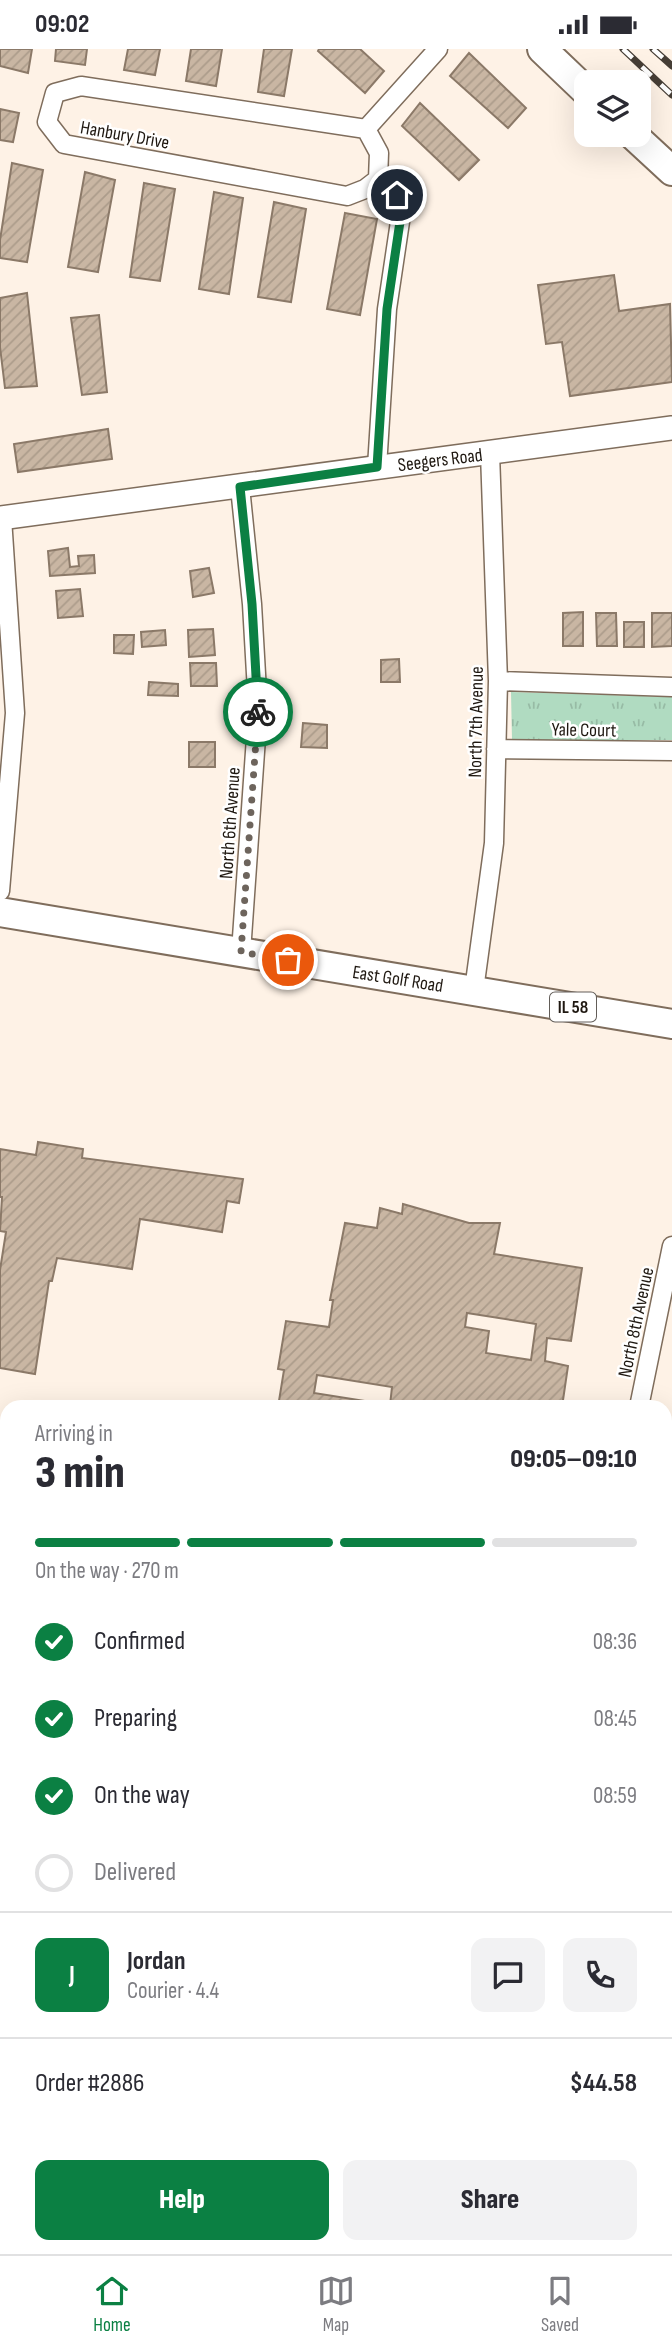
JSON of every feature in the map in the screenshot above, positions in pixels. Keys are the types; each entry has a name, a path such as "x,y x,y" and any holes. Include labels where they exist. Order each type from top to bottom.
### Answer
{"main road":[{"path":"542,49 574,80"},
{"path":"646,147 672,171"},
{"name":"East Golf Road","path":"0,912 672,1024"}],"street":[{"path":"377,467 387,309 401,215 397,195 378,179 379,153 366,129 438,49"},
{"name":"Hanbury Drive","path":"366,129 81,86 55,93 47,122 64,144 347,196 378,179"},
{"name":"Seegers Road","path":"1,518 672,428"},
{"name":"North 7th Avenue","path":"474,990 494,843 498,681 490,453"},
{"name":"North 6th Avenue","path":"240,487 252,604 258,709 241,952"},
{"path":"0,891 15,713 1,518"},
{"path":"498,681 672,687"},
{"name":"Yale Court","path":"496,749 672,751"},
{"name":"North 8th Avenue","path":"640,1400 672,1246"}],"green space":[{"path":"511,692 672,697 672,740 512,740"}],"building":[{"path":"0,49 32,49 28,73 0,66"},
{"path":"56,49 87,49 85,65 55,61"},
{"path":"128,49 160,49 155,75 124,70"},
{"path":"191,49 222,49 216,86 186,81"},
{"path":"264,49 292,49 284,96 258,92"},
{"path":"360,49 384,71 365,93 318,51"},
{"path":"469,53 526,108 508,128 450,76"},
{"path":"420,103 479,160 459,180 402,126"},
{"path":"0,109 19,113 13,142 0,140"},
{"path":"12,163 43,170 27,262 0,258 0,240"},
{"path":"85,172 115,180 98,272 68,267"},
{"path":"144,183 175,189 160,281 130,277"},
{"path":"214,192 243,198 229,294 199,289"},
{"path":"274,202 306,209 291,302 258,297"},
{"path":"345,213 377,219 360,315 327,309"},
{"path":"614,275 619,311 670,304 672,382 570,396 562,342 546,344 538,285"},
{"path":"27,293 37,386 5,388 0,347 0,298"},
{"path":"99,315 107,392 82,395 71,318"},
{"path":"108,429 112,459 18,472 14,444"},
{"path":"68,548 70,567 79,566 78,556 94,555 95,573 50,576 48,551"},
{"path":"209,568 214,593 193,597 190,571"},
{"path":"80,589 83,616 58,618 56,591"},
{"path":"583,612 583,646 563,646 563,613"},
{"path":"596,613 616,613 617,646 597,646"},
{"path":"652,613 672,613 672,646 652,647"},
{"path":"624,622 644,622 644,647 624,647"},
{"path":"213,629 215,655 189,657 188,630"},
{"path":"165,630 166,645 142,647 141,632"},
{"path":"114,635 134,635 133,654 114,653"},
{"path":"399,659 400,682 381,682 381,660"},
{"path":"190,663 216,663 217,686 191,686"},
{"path":"149,682 178,684 178,696 148,695"},
{"path":"303,723 327,725 327,748 301,747"},
{"path":"189,742 215,742 215,767 189,767"},
{"path":"38,1142 83,1149 82,1158 243,1179 239,1203 227,1201 222,1232 140,1219 132,1269 57,1258 52,1281 49,1281 35,1374 0,1368 0,1270 6,1232 0,1231 0,1149 36,1155"},
{"path":"403,1204 469,1223 500,1223 494,1254 582,1268 571,1341 547,1338 545,1361 568,1366 563,1400 391,1400 392,1387 317,1375 314,1393 358,1400 279,1400 284,1370 278,1369 286,1321 329,1327 333,1300 330,1300 345,1223 377,1228 380,1208 402,1214","holes":["467,1313 536,1324 531,1360 486,1353 489,1331 465,1327"]}],"railway":[{"path":"623,49 672,95"},
{"path":"653,49 672,66"}],"way so far":[{"path":"258,712 241,952 288,960"}],"route":[{"path":"258,712 252,604 240,487 377,467 387,309 401,215 397,195"}]}
